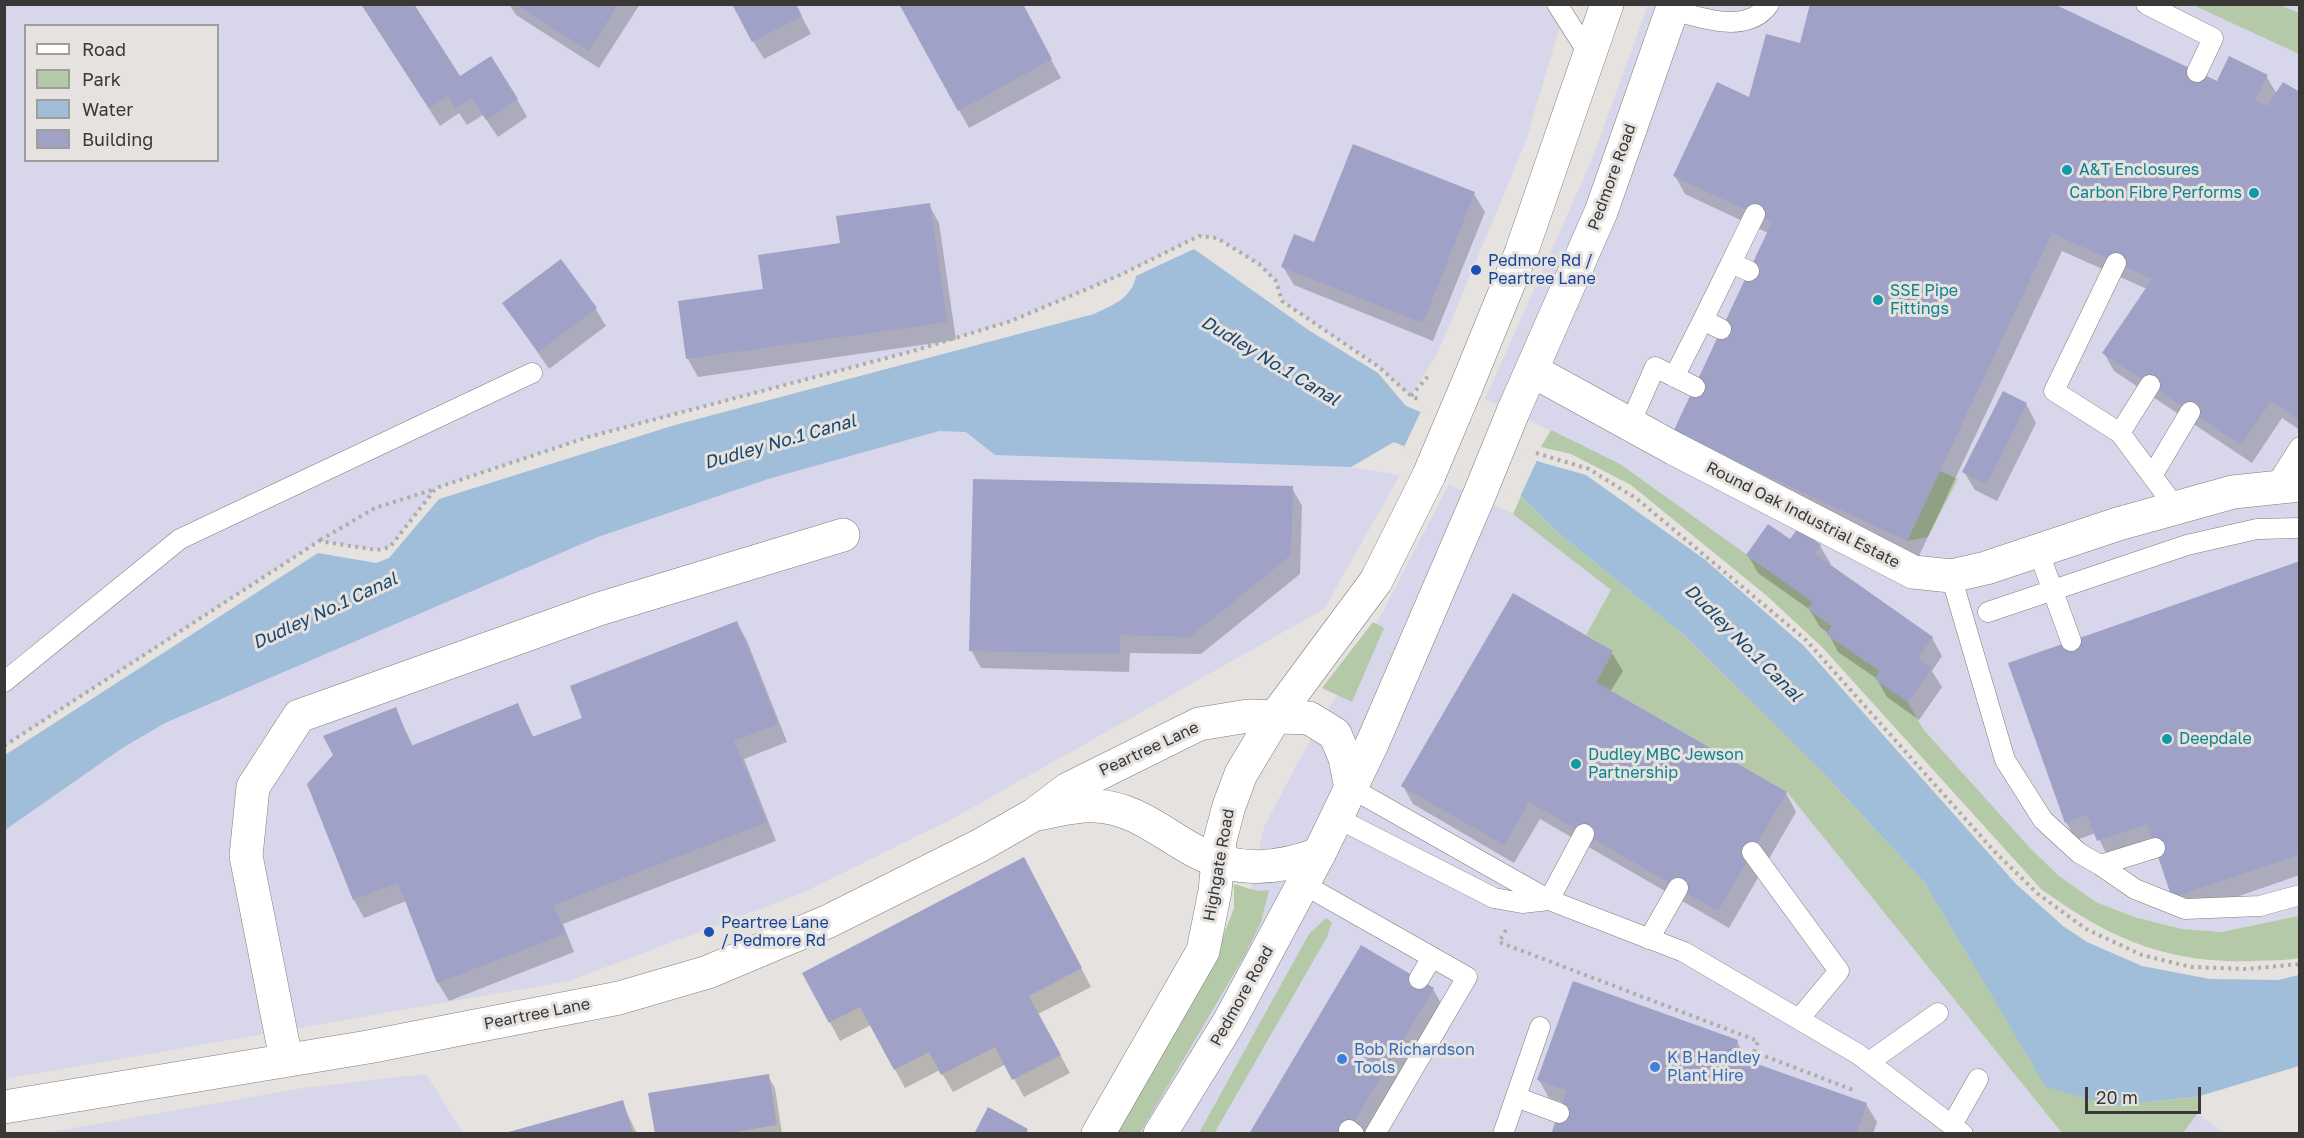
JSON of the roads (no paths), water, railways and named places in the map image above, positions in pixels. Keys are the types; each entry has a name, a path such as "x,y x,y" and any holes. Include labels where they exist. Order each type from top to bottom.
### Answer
{"main road":[{"path":"1275,717 1376,581 1429,475 1521,253 1607,4"},
{"name":"Pedmore Road","path":"1351,788 1600,212 1674,7"},
{"name":"Round Oak Industrial Estate","path":"1533,371 1913,572 1951,576 1986,568 2038,550 2233,492 2287,485"},
{"path":"286,1059 246,856 253,787 299,716 599,609 843,535"},
{"name":"Peartree Lane","path":"4,1107 368,1047 619,998 708,972 829,921 979,846 1035,814 1068,789 1199,724 1248,716 1275,717"},
{"path":"1219,861 1269,868 1319,855 1351,788 1345,758 1335,734 1309,718 1275,717"},
{"name":"Highgate Road","path":"1098,1134 1203,951 1219,861 1220,840 1228,806 1241,774 1275,717"},
{"name":"Peartree Lane","path":"1035,814 1096,806 1131,814 1163,829 1198,852 1219,861"},
{"name":"Pedmore Road","path":"1160,1134 1229,1022 1319,855"}],"lane":[{"path":"1557,4 1590,56"},
{"path":"1674,7 1718,22 1744,20 1764,11 1768,4"},
{"path":"2146,4 2213,38 2197,72"},
{"path":"1674,377 1703,320 1740,267 1755,214"},
{"path":"2116,263 2054,391 2120,433 2176,508"},
{"path":"1703,320 1721,329"},
{"path":"1630,424 1655,367 1695,387"},
{"path":"4,682 180,539 532,373"},
{"path":"2120,433 2150,385"},
{"path":"2152,477 2190,412"},
{"path":"2287,485 2300,447"},
{"path":"1988,612 2187,545 2257,529 2300,528"},
{"path":"2038,550 2071,641"},
{"path":"1951,576 2005,760 2043,820 2079,853 2135,889 2185,909 2260,906 2300,895"},
{"path":"1351,788 1549,900 1684,952 1869,1062 1957,1129 1978,1079"},
{"path":"1337,818 1494,898 1522,903 1549,900"},
{"path":"1549,900 1584,834"},
{"path":"2100,865 2155,848"},
{"path":"1752,852 1839,971 1799,1019"},
{"path":"1303,884 1467,977 1375,1134"},
{"path":"1649,939 1678,888"},
{"path":"1419,979 1432,957"},
{"path":"1869,1062 1938,1013"},
{"path":"1503,1134 1540,1027"},
{"path":"1516,1097 1559,1113"}],"water":[{"name":"Dudley No.1 Canal","path":"1194,249 1310,331 1378,373 1406,406 1540,462 1586,475 1704,559 1804,646 2016,884 2063,926 2087,942 2142,966 2210,979 2278,980 2299,975 2299,1066 2200,1096 2114,1106 2046,1087 1924,882 1825,775 1684,635 1556,531 1521,496 1394,442 1351,467 995,455 966,432 939,431 768,479 598,537 165,723 124,747 5,830 5,755 318,553 376,563 389,558 439,499 675,425 1094,314 1121,300 1134,284 1136,276"}],"place":[{"name":"A&T Enclosures","path":"2067,170"},
{"name":"Carbon Fibre Performs","path":"2254,193"},
{"name":"Pedmore Rd / Peartree Lane","path":"1476,270"},
{"name":"SSE Pipe Fittings","path":"1878,300"},
{"name":"Deepdale","path":"2167,739"},
{"name":"Dudley MBC Jewson Partnership","path":"1576,764"},
{"name":"Peartree Lane / Pedmore Rd","path":"709,932"},
{"name":"Bob Richardson Tools","path":"1342,1059"},
{"name":"K B Handley Plant Hire","path":"1655,1067"}]}
